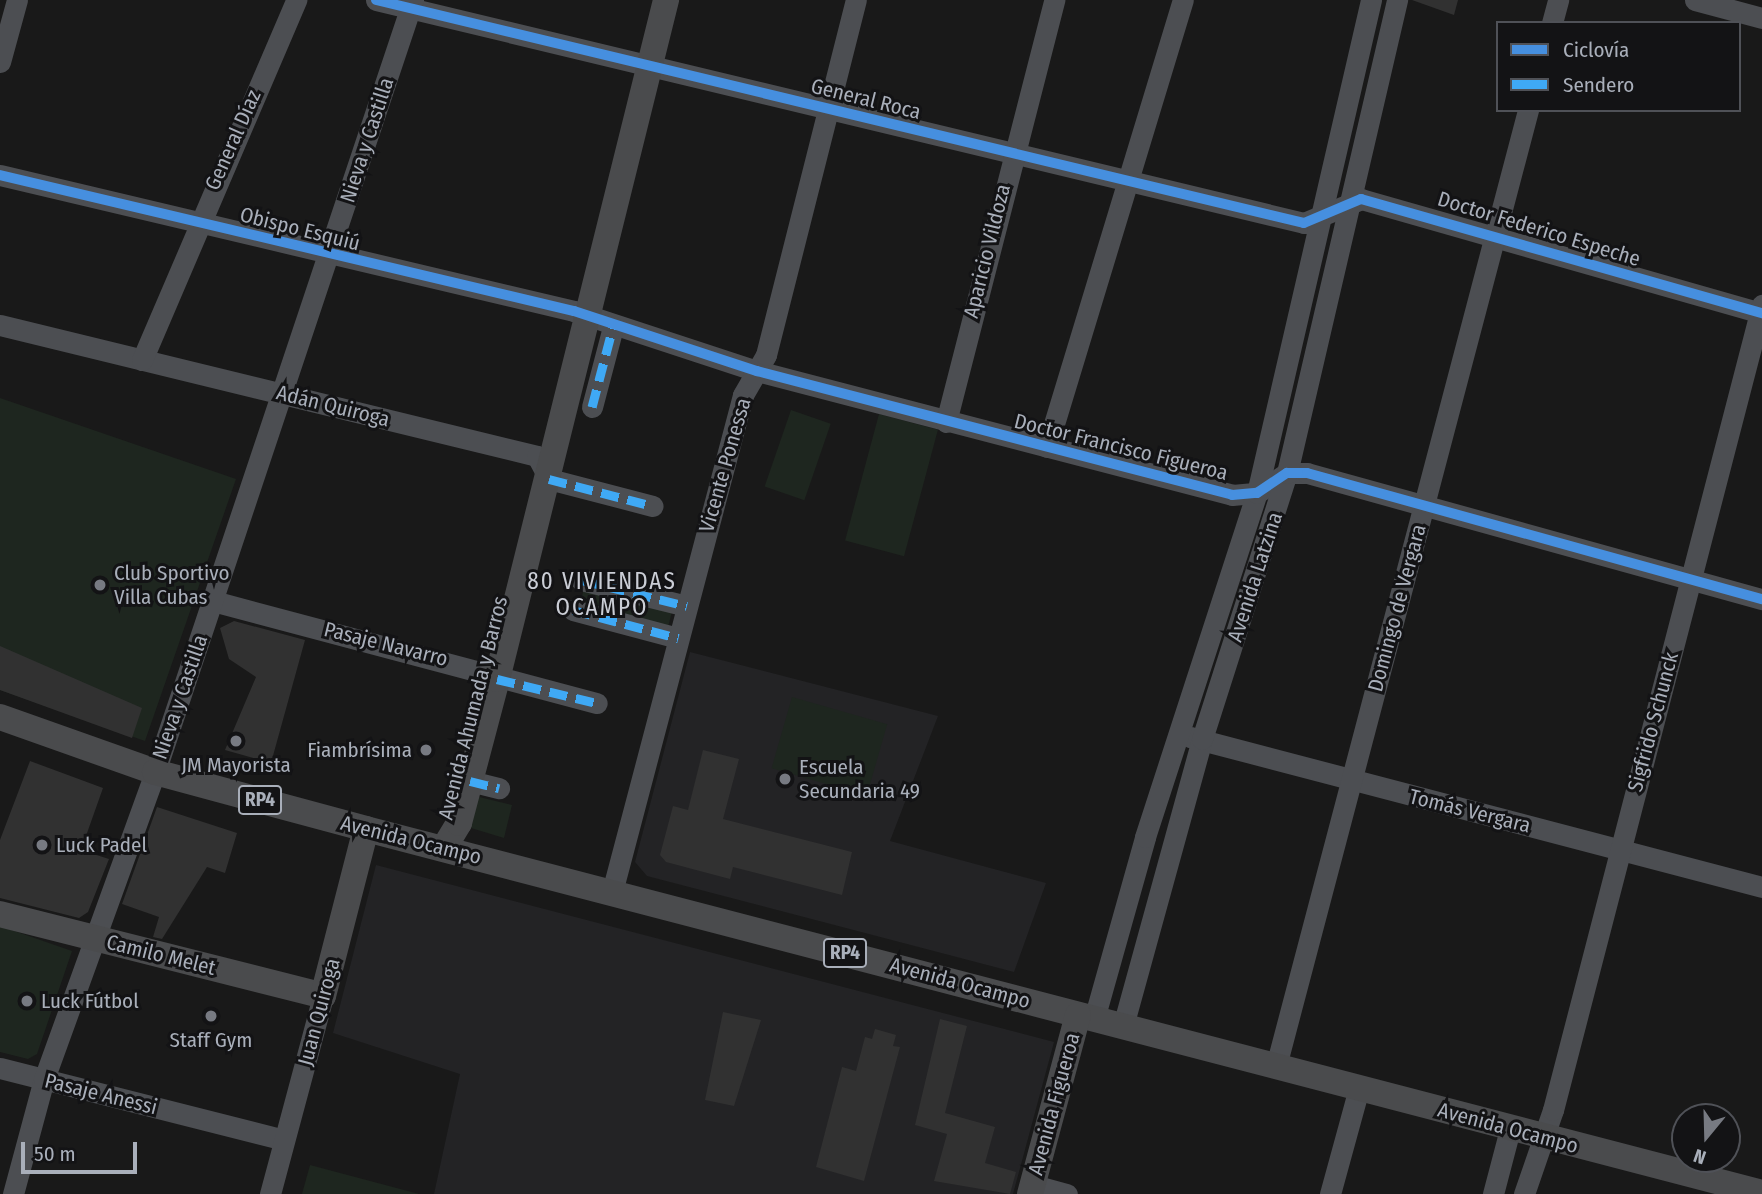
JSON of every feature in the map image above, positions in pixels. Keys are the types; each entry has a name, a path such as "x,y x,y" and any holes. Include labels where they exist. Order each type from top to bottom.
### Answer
{"main road":[{"name":"Avenida Ahumada y Barros","path":"444,848 443,821 490,673 543,468 592,320 639,64 648,0"},
{"name":"Avenida Ahumada y Barros","path":"639,64 666,0"},
{"name":"Avenida Ahumada y Barros","path":"444,848 459,823 470,781 490,673"},
{"name":"Avenida Ocampo","path":"0,717 155,772 1762,1193"},
{"name":"Juan Quiroga","path":"323,996 366,829"},
{"name":"Camilo Melet","path":"0,914 323,996"},
{"name":"Avenida Figueroa","path":"1031,1190 1086,1017"}],"street":[{"path":"0,62 17,0"},
{"name":"General Díaz","path":"142,360 196,224 296,0"},
{"name":"General Roca","path":"376,0 412,4 639,64 1304,223 1321,219 1346,207"},
{"name":"Vicente Ponessa","path":"612,892 743,395 757,371 856,0"},
{"name":"Aparicio Vildoza","path":"946,422 1011,154 1054,0"},
{"path":"1047,447 1183,0"},
{"name":"Avenida Latzina","path":"1086,1017 1257,493 1371,0"},
{"name":"Avenida Latzina","path":"1123,1026 1202,739 1287,473 1346,207 1396,0"},
{"path":"1553,21 1558,0"},
{"path":"1695,0 1762,18"},
{"name":"Nieva y Castilla","path":"13,1194 44,1079 155,772 412,4"},
{"name":"Domingo de Vergara","path":"1276,1066 1527,112"},
{"name":"Obispo Esquiú","path":"0,175 592,320"},
{"name":"Doctor Federico Espeche","path":"1346,207 1361,199 1761,310"},
{"name":"Sigfrido Schunck","path":"1524,1194 1540,1137 1553,1110 1761,310"},
{"path":"592,320 592,407"},
{"name":"Doctor Francisco Figueroa","path":"592,320 757,371 946,422 1232,495 1257,493"},
{"name":"Adán Quiroga","path":"0,325 283,394 543,468 653,506"},
{"path":"1257,493 1287,473 1307,473 1762,599"},
{"path":"581,580 687,606"},
{"name":"Pasaje Navarro","path":"213,601 597,703"},
{"path":"573,610 678,638"},
{"name":"Tomás Vergara","path":"1178,734 1762,887"},
{"path":"470,781 499,788"},
{"name":"Juan Quiroga","path":"270,1194 323,996"},
{"name":"Pasaje Anessi","path":"0,1068 284,1140"},
{"path":"1330,1194 1359,1088"},
{"path":"1493,1194 1510,1129"},
{"path":"1031,1190 1067,1194"}],"shaded area":[{"name":"Club Sportivo Villa Cubas","path":"0,398 236,479 145,741 0,690"},
{"path":"791,410 831,424 804,500 765,487"},
{"path":"879,414 938,430 904,556 845,541"},
{"path":"584,588 672,610 668,627 580,604"},
{"name":"Escuela Secundaria 49","path":"690,652 938,716 890,841 1046,883 1014,972 647,876 635,862"},
{"path":"792,697 887,724 867,795 772,768"},
{"path":"475,796 512,805 504,838 471,828"},
{"path":"376,865 1054,1042 1013,1194 434,1194 460,1074 333,1033"},
{"name":"Luck Fútbol","path":"0,926 72,951 37,1054 28,1059 0,1052"},
{"path":"310,1165 419,1194 302,1194"}],"building":[{"path":"1412,0 1458,0 1454,15"},
{"path":"234,621 305,640 271,763 225,750 256,677 229,659 220,628"},
{"path":"0,646 142,708 132,738 0,690"},
{"path":"703,750 739,759 723,819 852,852 842,895 733,867 730,879 666,862 660,855 673,806 688,810"},
{"name":"Luck Padel","path":"30,761 103,788 81,850 109,859 88,912 79,918 0,898 0,840"},
{"path":"157,807 237,833 225,873 207,867 162,939 153,937 159,917 122,904"},
{"path":"723,1012 761,1020 734,1106 705,1100"},
{"path":"940,1019 967,1026 945,1113 995,1127 985,1163 1016,1172 1010,1194 934,1181 947,1134 915,1125"},
{"path":"875,1029 896,1035 893,1046 900,1047 864,1181 816,1167 842,1067 856,1071 865,1037 872,1039"}],"marked path":[{"path":"592,407 613,327"},
{"path":"549,479 653,506"},
{"path":"581,580 687,606"},
{"path":"573,610 678,638"},
{"path":"497,679 597,703"},
{"path":"470,781 499,788"}],"cycle path":[{"path":"376,0 1304,223 1361,199 1762,313"},
{"path":"0,175 574,311 757,371 1232,495 1257,493 1287,473 1307,473 1762,599"}],"place":[{"name":"Club Sportivo Villa Cubas","path":"100,585"},
{"name":"JM Mayorista","path":"236,741"},
{"name":"Fiambrísima","path":"426,750"},
{"name":"Escuela Secundaria 49","path":"785,779"},
{"name":"Luck Padel","path":"42,845"},
{"name":"Luck Fútbol","path":"27,1001"},
{"name":"Staff Gym","path":"211,1016"}],"district":[{"name":"80 VIVIENDAS OCAMPO","path":"602,594"}]}
